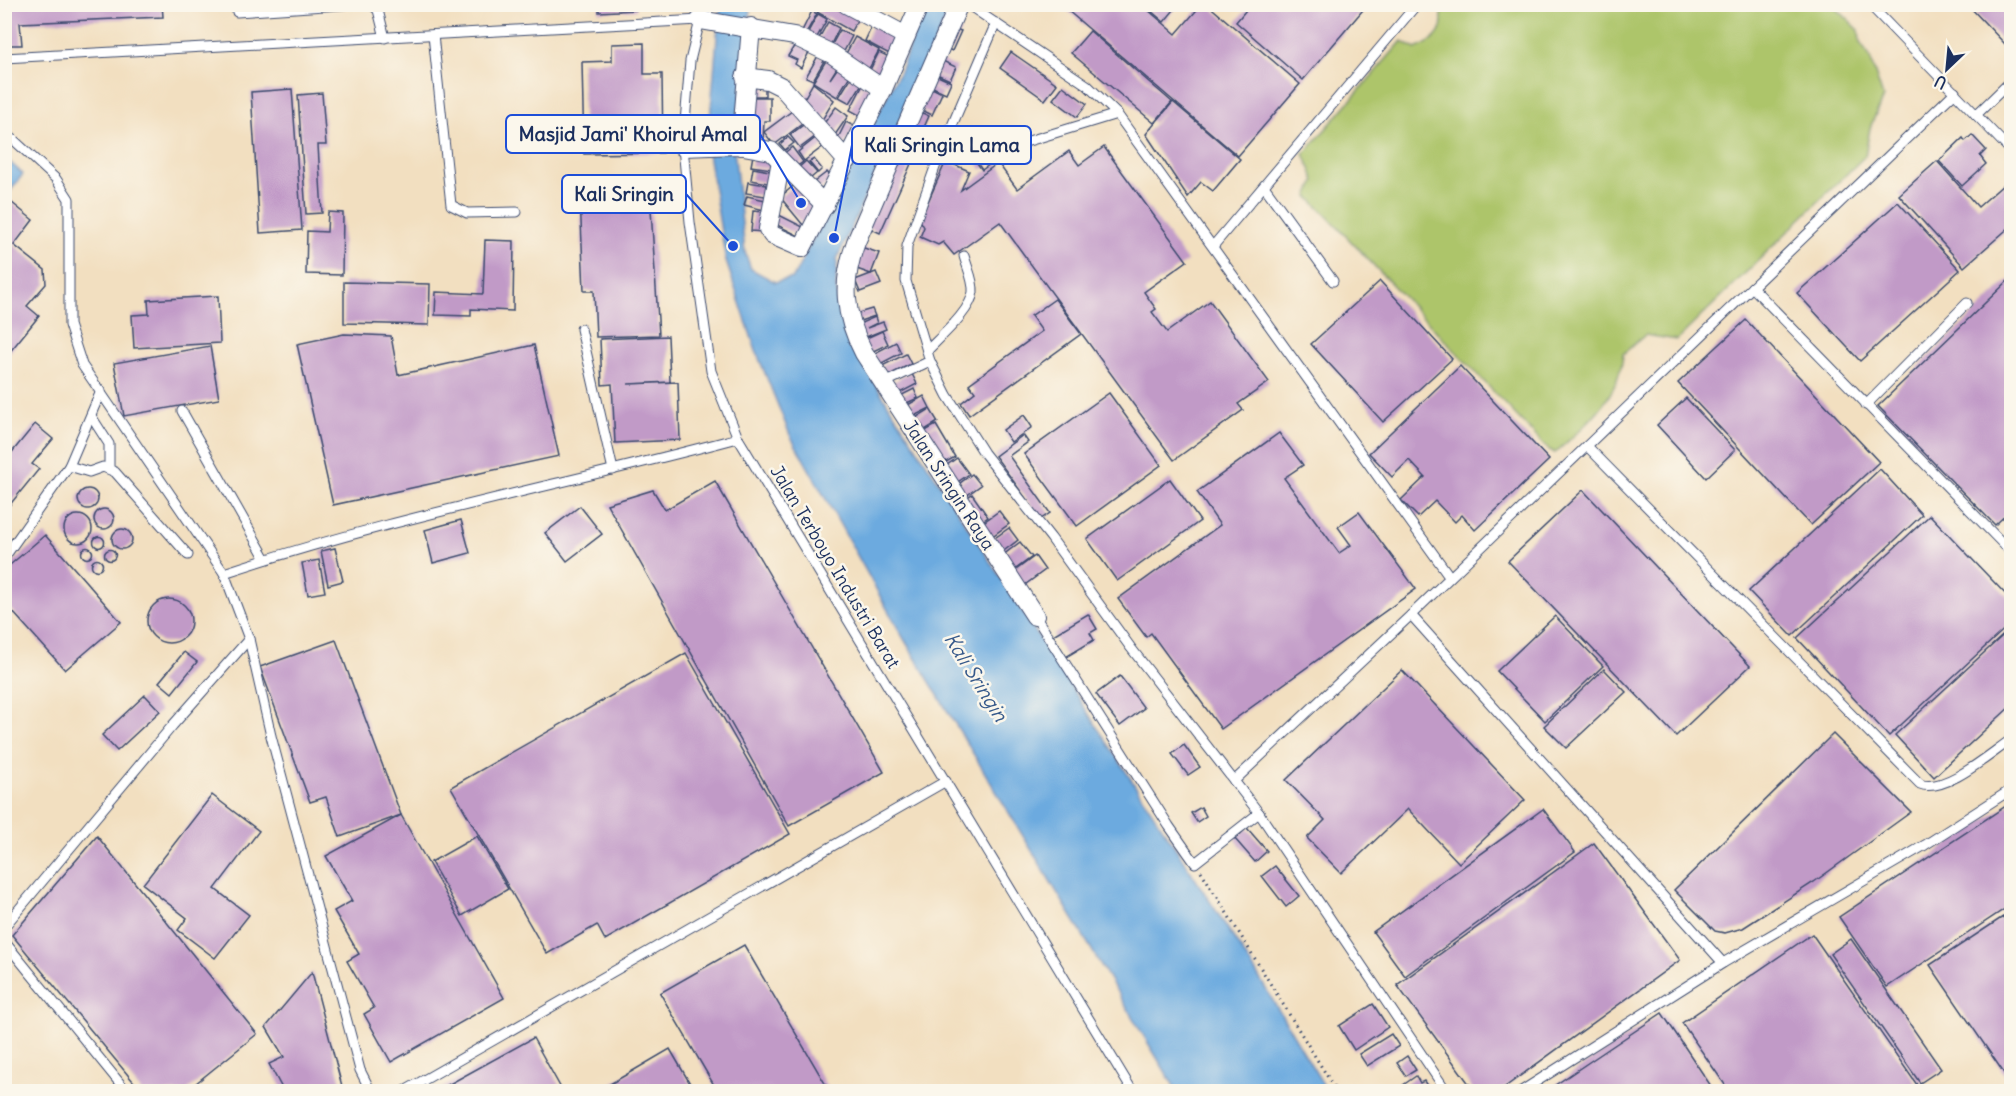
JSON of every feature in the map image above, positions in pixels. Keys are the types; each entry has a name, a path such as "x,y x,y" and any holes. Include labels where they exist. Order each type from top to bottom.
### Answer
{"street":[{"path":"846,4 906,36"},
{"path":"781,161 770,232 802,248 883,89 920,4"},
{"name":"Jalan Sringin Raya","path":"959,4 892,153 847,268 846,302 852,329 884,383 1035,615"},
{"path":"705,15 794,36 810,43 883,89"},
{"path":"740,146 749,27"},
{"path":"745,77 768,80 782,87 847,161"},
{"path":"688,147 740,146 771,151 825,205"}],"lane":[{"path":"237,12 354,4"},
{"path":"371,4 378,10 385,38"},
{"path":"967,4 1087,85 1117,114 1450,577"},
{"path":"1214,246 1417,4"},
{"path":"1869,4 2012,152"},
{"path":"4,58 385,38 705,15"},
{"name":"Jalan Terboyo Industri Barat","path":"705,15 690,61 688,147 691,231 711,372 738,438 1132,1092"},
{"path":"996,23 939,156 908,246 906,282 930,361 947,395 984,453 1052,538 1131,648 1259,813 1447,1092"},
{"path":"433,35 451,205 467,213 517,212"},
{"path":"1976,115 2012,80"},
{"path":"1234,781 1411,615 1955,92"},
{"path":"1022,143 1117,114"},
{"path":"4,131 56,179 69,199 69,325 82,364 224,573 249,639 271,736 360,1070 371,1092"},
{"path":"1264,186 1333,281"},
{"path":"927,351 966,308 972,298 973,290 964,256"},
{"path":"1752,287 2012,553"},
{"path":"1866,405 1967,303"},
{"path":"581,329 613,470"},
{"path":"884,383 930,361"},
{"path":"4,558 69,466 101,391"},
{"path":"182,411 266,559"},
{"path":"91,416 109,444 109,468"},
{"path":"224,573 266,559 738,438"},
{"path":"1587,446 1920,784 1934,786 1948,782 2012,740"},
{"path":"69,466 90,472 103,467 109,468 188,555"},
{"name":"Jalan Sringin Raya","path":"1035,615 1169,826 1195,862"},
{"path":"1411,615 1723,963"},
{"path":"4,927 173,725 249,639"},
{"path":"403,1092 946,781"},
{"path":"1520,1092 1723,963 1925,845 2012,789"},
{"path":"1195,862 1259,813"},
{"path":"4,941 127,1092"}],"path":[{"path":"1195,862 1337,1092"}],"green space":[{"path":"1439,5 1833,5 1859,30 1860,43 1869,55 1883,97 1870,128 1865,156 1677,340 1645,335 1623,354 1615,384 1600,409 1555,453 1548,449 1308,196 1315,181 1304,154 1402,41 1415,49 1430,42 1439,33 1442,21"}],"water":[{"path":"721,5 752,5 749,21 719,18"},
{"path":"925,5 952,5 837,259 836,286 842,325 879,390 1257,974 1327,1091 1177,1091 904,639 790,435 756,351 726,261 708,153 734,149 745,252 751,269 775,282 793,278 901,69"},
{"path":"718,26 748,31 735,143 708,143"},
{"path":"5,158 23,174 5,198"}],"building":[{"path":"4,4 162,4 163,17 20,23 22,45 4,45"},
{"path":"599,4 636,4 636,10 599,12"},
{"path":"821,4 833,4 858,18 851,31 817,12"},
{"path":"1060,4 1141,4 1176,34 1202,4 1207,4 1300,84 1238,156"},
{"path":"1143,4 1179,4 1164,22"},
{"path":"1251,4 1368,4 1303,80 1236,22"},
{"path":"1967,4 2012,4 2012,38 2005,44"},
{"path":"812,11 817,14 806,33 802,31"},
{"path":"818,14 827,19 816,39 807,34"},
{"path":"828,22 839,28 829,48 817,42"},
{"path":"872,26 901,41 893,56 865,41"},
{"path":"950,27 961,31 952,51 942,46"},
{"path":"840,30 852,36 841,57 829,50"},
{"path":"1090,31 1172,102 1154,123 1071,53"},
{"path":"855,37 879,50 867,72 843,59"},
{"path":"644,43 644,74 662,74 663,153 584,154 582,62 612,61 612,44"},
{"path":"796,43 810,50 801,68 795,64 797,60 788,56"},
{"path":"879,52 889,57 879,77 869,72"},
{"path":"1011,52 1057,84 1045,100 1000,68"},
{"path":"818,56 825,59 813,80 806,77"},
{"path":"936,58 956,67 950,80 930,71"},
{"path":"827,59 838,66 830,79 839,66 851,74 837,97 813,82"},
{"path":"931,73 951,82 946,93 926,84"},
{"path":"852,76 863,82 850,103 839,97"},
{"path":"813,83 834,100 822,120 800,106"},
{"path":"863,85 876,92 863,117 850,110"},
{"path":"747,86 765,86 765,96 747,96"},
{"path":"928,86 942,93 932,115 918,108"},
{"path":"1063,86 1087,104 1077,117 1053,99"},
{"path":"292,89 302,230 260,233 251,92"},
{"path":"322,93 326,145 318,145 322,213 306,214 298,95"},
{"path":"745,97 770,97 770,121 764,121 763,142 743,142"},
{"path":"1173,102 1240,159 1213,191 1201,182 1188,197 1146,134"},
{"path":"836,107 848,116 835,135 822,126"},
{"path":"796,108 806,121 774,145 764,132"},
{"path":"916,110 929,116 909,161 892,154"},
{"path":"846,122 854,126 845,144 837,140"},
{"path":"806,123 816,136 800,148 790,135"},
{"path":"974,133 994,161 982,170 962,142"},
{"path":"1972,135 1986,150 1980,156 1986,164 1962,186 1939,161 1963,138 1965,141"},
{"path":"818,136 825,145 804,161 798,152"},
{"path":"788,137 794,143 785,150 780,144"},
{"path":"792,147 803,162 793,169 782,155"},
{"path":"1104,147 1187,261 1144,292 1156,309 1152,312 1167,332 1210,301 1269,382 1238,404 1243,410 1174,460 1000,222 954,255 943,242 938,245 920,237 924,227 920,220 946,161 969,171 961,190 998,163 1017,189 1069,151 1079,165"},
{"path":"753,155 773,158 771,169 751,166"},
{"path":"895,157 911,164 880,233 865,226"},
{"path":"814,159 822,169 818,173 809,162"},
{"path":"806,161 817,173 805,183 795,171"},
{"path":"1937,161 1978,207 2012,177 2012,225 1964,267 1899,195"},
{"path":"753,168 775,172 773,184 751,180"},
{"path":"827,172 833,179 820,189 814,182"},
{"path":"748,182 773,186 771,197 746,193"},
{"path":"798,182 822,210 803,225 780,197"},
{"path":"650,194 659,335 596,337 594,291 584,291 580,197"},
{"path":"747,196 770,201 768,211 744,205"},
{"path":"11,202 33,220 14,245 45,270 46,284 27,306 39,316 4,359 4,210"},
{"path":"1898,202 1960,270 1860,361 1797,293"},
{"path":"753,211 765,212 764,232 751,231"},
{"path":"328,212 343,213 342,275 306,274 307,231 327,232"},
{"path":"777,214 803,227 799,236 773,223"},
{"path":"485,240 514,241 513,311 471,309 471,316 435,315 436,292 483,294"},
{"path":"861,247 879,253 871,274 854,268"},
{"path":"876,272 881,284 860,292 855,280"},
{"path":"2012,277 2012,509 1995,525 1878,406"},
{"path":"1380,281 1452,359 1383,422 1311,344"},
{"path":"344,282 430,284 429,325 344,323"},
{"path":"218,296 220,343 134,348 132,315 149,314 148,300"},
{"path":"1055,299 1081,334 969,415 961,403 975,392 969,384 1042,331 1031,316"},
{"path":"872,309 875,316 857,322 855,314"},
{"path":"875,317 877,323 867,328 883,322 886,329 861,339 852,327"},
{"path":"1746,320 1879,462 1811,525 1678,383"},
{"path":"882,331 888,344 867,354 860,341"},
{"path":"344,334 391,336 398,375 534,345 559,456 333,505 297,344"},
{"path":"668,336 670,382 628,384 678,382 680,440 615,443 612,384 602,385 600,339"},
{"path":"896,342 901,353 878,365 873,354"},
{"path":"210,346 219,399 124,416 114,363"},
{"path":"906,354 911,364 887,376 882,366"},
{"path":"1460,366 1549,460 1475,530 1462,515 1455,522 1435,501 1418,517 1401,500 1425,477 1409,460 1392,477 1369,453"},
{"path":"911,372 917,384 894,396 888,385"},
{"path":"914,389 918,398 902,405 898,397"},
{"path":"1109,393 1161,465 1077,526 1024,454"},
{"path":"924,396 930,408 908,419 902,408"},
{"path":"1686,398 1735,450 1706,478 1657,425"},
{"path":"930,409 938,422 920,433 912,420"},
{"path":"1024,415 1032,427 1011,442 1003,430"},
{"path":"35,424 53,439 32,464 39,469 4,512 4,462"},
{"path":"936,425 955,457 939,466 920,434"},
{"path":"1279,433 1303,465 1284,478 1339,553 1351,545 1338,527 1359,512 1416,589 1221,729 1151,633 1146,637 1118,599 1220,525 1197,492"},
{"path":"1023,435 1028,442 1009,456 1050,513 1041,519 995,456"},
{"path":"957,458 969,474 952,486 940,470"},
{"path":"1880,469 1922,515 1792,636 1749,591"},
{"path":"972,474 981,485 963,498 955,487"},
{"path":"1170,479 1200,521 1117,581 1087,539"},
{"path":"715,481 884,772 789,826 607,504 653,490 665,510"},
{"path":"88,489 95,492 98,499 95,506 88,509 81,506 78,499 81,492"},
{"path":"1583,490 1750,666 1676,736 1508,561"},
{"path":"972,494 988,517 978,524 961,502"},
{"path":"580,506 602,534 567,561 545,533"},
{"path":"104,509 111,512 114,519 111,526 104,529 97,526 94,519 97,512"},
{"path":"999,511 1009,524 991,537 981,524"},
{"path":"78,515 88,519 92,529 88,539 78,543 68,539 64,529 68,519"},
{"path":"1930,515 2012,601 2012,622 1889,736 1797,638"},
{"path":"461,520 470,553 433,563 425,530"},
{"path":"1009,528 1018,540 1001,553 992,540"},
{"path":"122,529 129,532 132,539 129,546 122,549 115,546 112,539 115,532"},
{"path":"45,535 121,622 65,670 4,602 4,570"},
{"path":"99,536 105,542 99,548 93,542"},
{"path":"1020,542 1032,557 1013,571 1002,556"},
{"path":"87,547 93,553 87,559 81,553"},
{"path":"335,548 343,581 328,585 321,551"},
{"path":"110,550 114,551 114,559 110,560 106,559 105,555 106,551"},
{"path":"1035,556 1045,570 1022,587 1012,573"},
{"path":"97,560 101,561 101,569 97,570 93,569 92,565 93,561"},
{"path":"319,560 325,592 308,595 302,563"},
{"path":"169,599 185,605 191,621 185,637 169,643 153,637 147,621 153,605"},
{"path":"1088,614 1097,629 1090,633 1094,640 1066,657 1053,635"},
{"path":"1555,616 1603,666 1545,721 1497,671"},
{"path":"2012,627 2012,705 1934,777 1895,735"},
{"path":"336,640 401,815 340,837 326,797 310,802 260,667"},
{"path":"184,652 197,662 172,693 159,682"},
{"path":"686,653 790,834 605,940 597,925 547,954 451,787"},
{"path":"1604,669 1626,692 1566,748 1544,726"},
{"path":"1402,670 1525,800 1459,863 1408,809 1341,873 1307,838 1325,820 1286,780"},
{"path":"1120,676 1144,708 1120,726 1096,694"},
{"path":"145,695 160,711 117,751 102,735"},
{"path":"1833,734 1911,812 1814,882 1743,928 1725,933 1715,931 1674,890"},
{"path":"1184,745 1200,767 1188,775 1172,754"},
{"path":"212,795 259,831 215,889 249,915 215,958 178,930 187,918 143,884"},
{"path":"2012,802 2012,904 1887,987 1839,917"},
{"path":"1201,807 1206,816 1197,822 1191,813"},
{"path":"1543,809 1575,852 1405,976 1373,932"},
{"path":"401,815 504,998 391,1062 364,1014 374,1008 347,961 359,954 334,911 352,901 326,856"},
{"path":"1247,828 1267,851 1255,862 1235,839"},
{"path":"97,836 257,1034 185,1092 142,1092 12,935"},
{"path":"477,836 508,889 462,916 431,862"},
{"path":"1594,843 1680,960 1498,1092 1475,1092 1397,985"},
{"path":"1275,866 1299,896 1286,907 1262,876"},
{"path":"2012,911 2012,1085 1930,965"},
{"path":"1812,934 1922,1092 1730,1092 1682,1023"},
{"path":"1851,939 1941,1069 1920,1083 1830,954"},
{"path":"744,945 830,1092 718,1092 660,993"},
{"path":"312,972 344,1092 284,1092 269,1064 284,1057 266,1027"},
{"path":"1373,1004 1388,1027 1354,1050 1339,1026"},
{"path":"1662,1013 1715,1092 1545,1092 1592,1060"},
{"path":"1391,1034 1399,1046 1367,1066 1359,1054"},
{"path":"533,1038 563,1092 435,1092"},
{"path":"670,1049 695,1092 596,1092 624,1076"},
{"path":"1407,1056 1416,1070 1406,1076 1397,1063"},
{"path":"1416,1076 1420,1083 1424,1081 1431,1092 1412,1092 1411,1089 1393,1092"}],"place":[{"name":"Masjid Jami' Khoirul Amal","path":"801,203"},
{"name":"Kali Sringin Lama","path":"834,238"},
{"name":"Kali Sringin","path":"733,246"}]}
